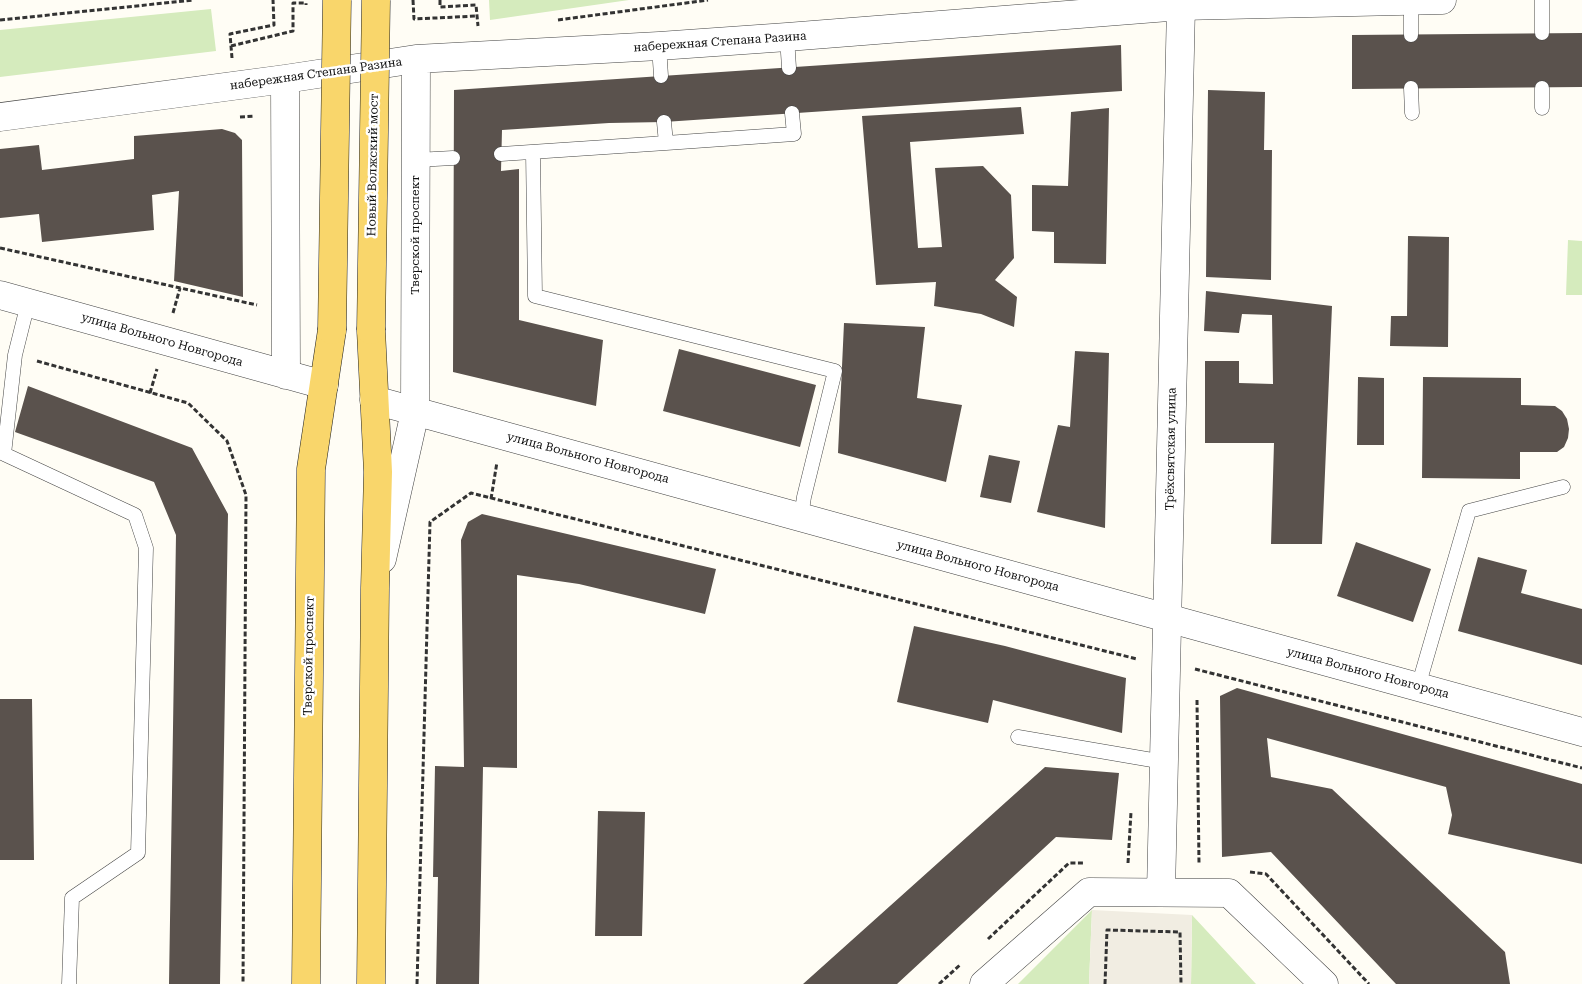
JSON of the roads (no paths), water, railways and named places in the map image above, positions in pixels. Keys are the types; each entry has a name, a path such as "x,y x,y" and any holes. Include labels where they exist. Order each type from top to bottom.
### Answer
{"main road":[{"name":"Тверской проспект","path":"306,984 311,469 332,330 337,0"},
{"name":"Новый Волжский мост","path":"374,400 371,330 376,0"},
{"path":"371,984 378,472 374,400"}],"street":[{"name":"набережная Степана Разина","path":"0,117 285,79 416,59 659,46 1181,6 1442,0"},
{"name":"Трёхсвятская улица","path":"1161,892 1181,6"},
{"name":"Тверской проспект","path":"376,588 415,412 416,59"},
{"path":"285,79 286,375"},
{"name":"улица Вольного Новгорода","path":"0,295 324,385"},
{"name":"улица Вольного Новгорода","path":"374,400 1582,732"},
{"path":"984,984 1089,892 1229,893 1324,984"}],"lane":[{"path":"1542,0 1542,33"},
{"path":"1411,1 1411,35"},
{"path":"787,37 789,68"},
{"path":"659,46 661,76"},
{"path":"1411,88 1412,112"},
{"path":"1542,88 1542,108"},
{"path":"501,154 794,134 792,113"},
{"path":"664,122 666,143"},
{"path":"532,152 535,296 836,371 804,498 801,517"},
{"path":"416,160 453,158"},
{"path":"28,302 15,355 4,454 135,515 146,548 138,852 72,898 69,984"},
{"path":"1418,687 1470,511 1563,488"},
{"path":"1018,737 1164,762"}]}
